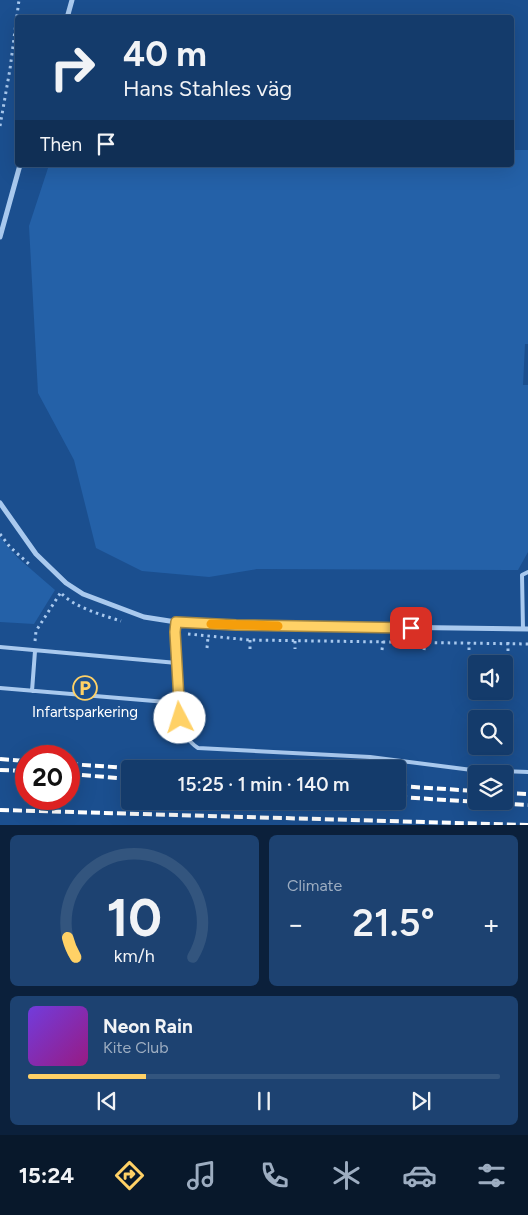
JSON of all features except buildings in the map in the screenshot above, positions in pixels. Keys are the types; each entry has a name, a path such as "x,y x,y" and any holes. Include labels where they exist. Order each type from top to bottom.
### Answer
{"street":[{"path":"67,15 72,0"},
{"path":"0,237 19,167"},
{"path":"0,503 36,554 66,583 84,594 144,617 176,622 236,625 526,629"}],"lane":[{"path":"526,629 522,575 528,572"},
{"path":"176,622 178,703 182,728 192,744 198,748 370,757 472,770 528,772"},
{"path":"0,647 177,663"},
{"path":"32,691 35,651"},
{"path":"0,688 178,703"}],"path":[{"path":"17,15 19,0"},
{"path":"0,126 15,31"},
{"path":"35,651 36,631 66,583"},
{"path":"207,648 208,636"},
{"path":"250,640 250,649"},
{"path":"294,641 294,649"},
{"path":"382,650 383,641"},
{"path":"424,650 425,641"},
{"path":"338,642 338,648"},
{"path":"469,642 469,650"},
{"path":"508,642 508,650"}],"shaded area":[{"path":"514,150 528,150 528,344 525,344 523,385 528,385 528,552 518,570 257,569 209,577 142,571 96,548 74,460 38,393 29,226 48,167 514,167"},
{"path":"0,537 18,558 55,590 34,624 0,622"}],"railway":[{"path":"0,759 15,760"},
{"path":"80,765 121,768"},
{"path":"0,770 15,771"},
{"path":"80,775 121,778"},
{"path":"406,787 468,790"},
{"path":"513,793 528,794"},
{"path":"406,797 528,805"},
{"path":"0,810 528,825"}],"slow traffic":[{"path":"211,624 278,626"}],"place":[{"name":"Infartsparkering","path":"85,688"}],"route":[{"path":"180,718 176,622 411,628"}]}
